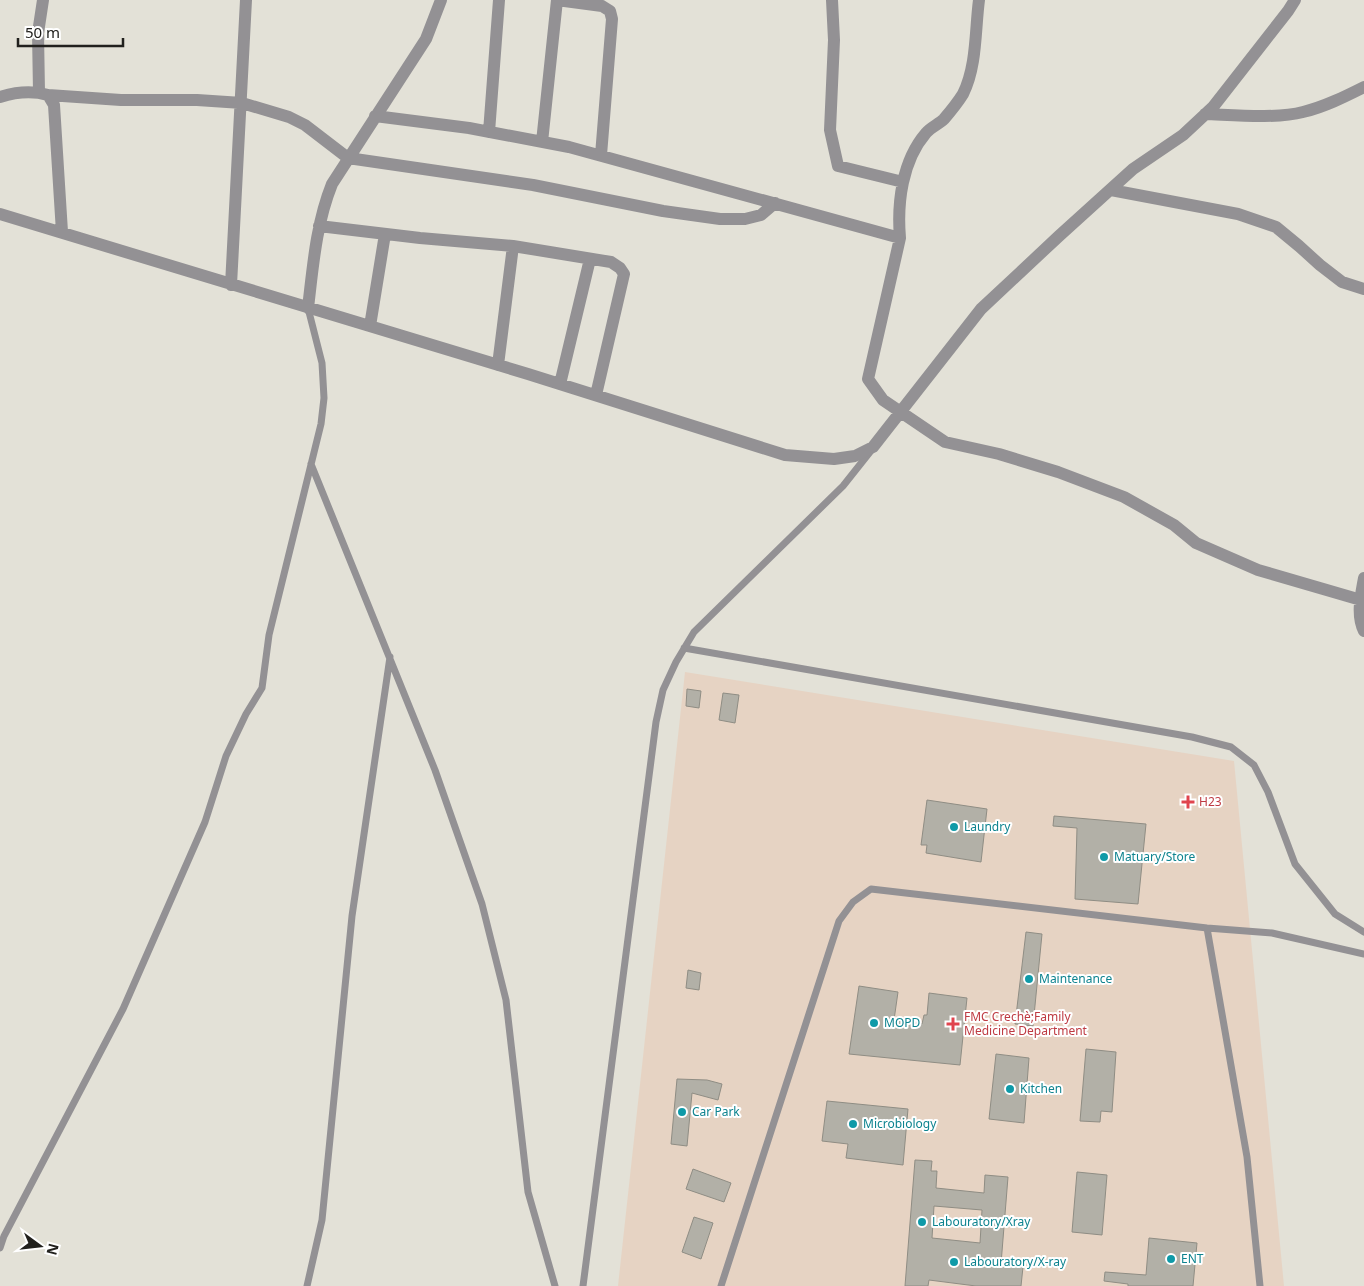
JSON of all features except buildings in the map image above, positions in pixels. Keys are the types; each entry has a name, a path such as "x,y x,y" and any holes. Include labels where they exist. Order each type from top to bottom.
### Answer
{"street":[{"path":"43,0 38,34 43,93 54,105 62,232"},
{"path":"232,285 246,0"},
{"path":"489,132 499,0"},
{"path":"542,142 557,0 602,6 610,11 612,19 601,155"},
{"path":"832,0 834,40 830,130 838,166 903,182"},
{"path":"979,0 972,67 962,94 944,119 927,132 915,149 903,182 899,220 900,238 868,379 884,400 945,442 999,454 1058,472 1124,497 1174,525 1196,543 1205,547 1258,570 1361,600"},
{"path":"0,214 596,395 785,455 834,459 855,456 873,447 980,309 1133,169 1183,135 1205,114 1288,12 1295,0"},
{"path":"308,308 319,226 324,204 332,184 426,39 437,1"},
{"path":"1205,114 1268,115 1301,113 1334,102 1364,87"},
{"path":"0,97 25,92 121,100 197,100 242,103 289,117 305,125 348,158 533,184 663,211 720,219 745,219 761,214 775,203"},
{"path":"375,116 489,132 569,146 900,238"},
{"path":"1111,190 1238,214 1276,227 1342,282 1364,289"},
{"path":"319,226 513,246 611,262 620,268 624,274 596,395"},
{"path":"370,326 385,234"},
{"path":"498,365 513,246"},
{"path":"560,384 590,259"},
{"path":"1364,578 1360,621 1364,631"}],"lane":[{"path":"0,1248 4,1236 123,1009 205,822 226,756 246,714 262,688 269,635 311,464 324,398 322,363 308,308"},
{"path":"583,1286 656,722 663,690 694,632 843,486 873,447"},
{"path":"311,464 435,770 482,904 506,1000 528,1192 555,1286"},
{"path":"684,648 1192,737 1231,747 1254,765 1268,792 1295,864 1335,914 1364,932"},
{"path":"307,1286 322,1220 352,916 390,657"},
{"path":"721,1286 839,921 853,902 871,889 1207,928 1272,933 1364,954"},
{"path":"1207,928 1247,1158 1260,1286"}],"shaded area":[{"name":"FMC Crechè;Family Medicine Department","path":"685,672 1234,761 1284,1286 618,1286"}],"place":[{"name":"H23","path":"1188,802"},
{"name":"Laundry","path":"954,827"},
{"name":"Matuary/Store","path":"1104,857"},
{"name":"Maintenance","path":"1029,979"},
{"name":"MOPD","path":"874,1023"},
{"name":"FMC Crechè;Family Medicine Department","path":"953,1024"},
{"name":"Kitchen","path":"1010,1089"},
{"name":"Car Park","path":"682,1112"},
{"name":"Microbiology","path":"853,1124"},
{"name":"Labouratory/Xray","path":"922,1222"},
{"name":"ENT","path":"1171,1259"},
{"name":"Labouratory/X-ray","path":"954,1262"}]}
